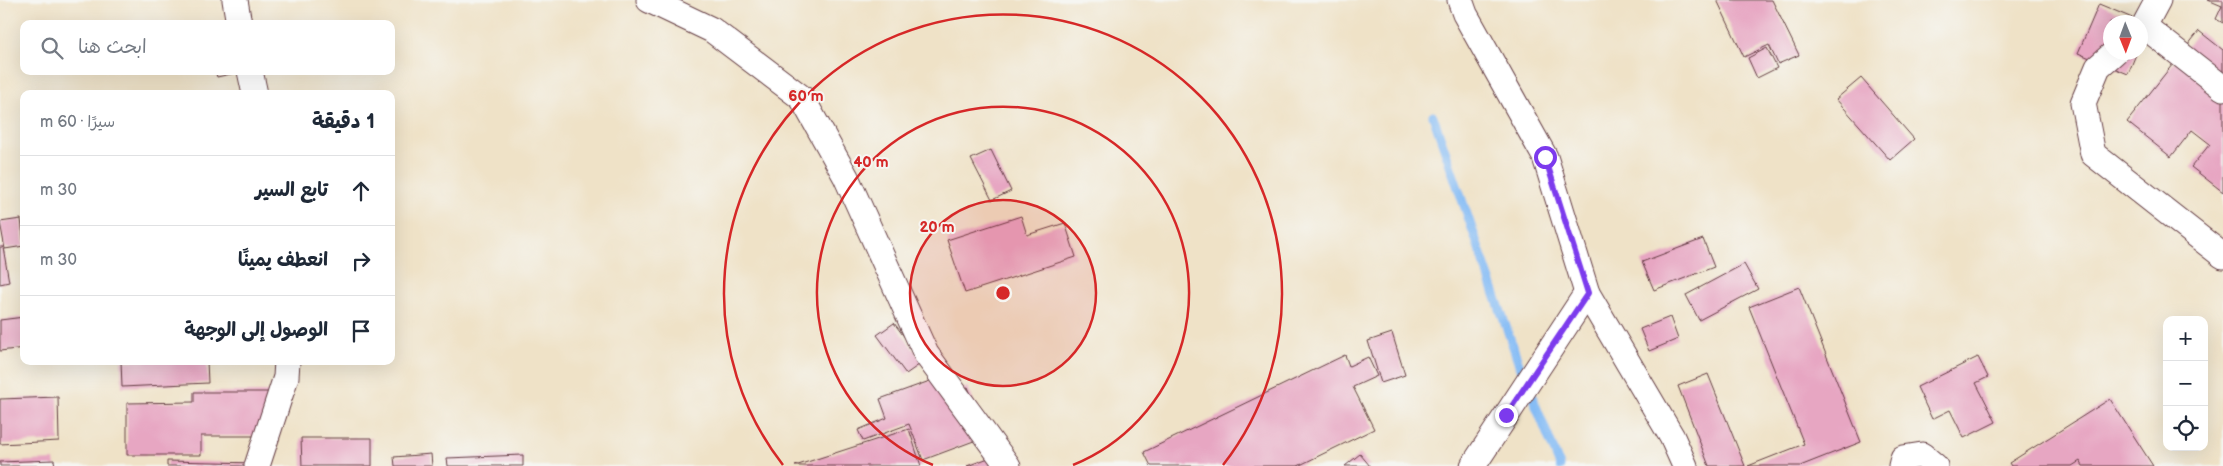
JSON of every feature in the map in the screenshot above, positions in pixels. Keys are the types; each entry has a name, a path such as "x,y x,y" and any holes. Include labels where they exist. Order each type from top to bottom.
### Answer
{"street":[{"path":"235,0 238,20"},
{"path":"649,0 712,30 802,98 846,177 926,354 1008,466"},
{"path":"1460,0 1464,14 1545,157 1588,293 1672,437 1685,466"},
{"path":"2148,18 2158,0"},
{"path":"2148,32 2223,88"},
{"path":"2106,60 2098,67 2083,103 2093,154 2223,256"},
{"path":"251,75 254,90"},
{"path":"1473,466 1588,293"},
{"path":"257,466 286,377 287,365"},
{"path":"1901,466 1903,458 1922,456 1935,466"}],"building":[{"path":"1717,0 1772,0 1799,55 1778,64 1769,45 1744,57"},
{"path":"2208,0 2223,0 2223,23 2216,19 2222,6"},
{"path":"2099,4 2125,15 2103,15 2103,60 2134,60 2128,74 2078,53"},
{"path":"2199,31 2223,50 2223,192 2191,167 2210,144 2192,130 2171,157 2127,122"},
{"path":"1767,48 1777,68 1757,78 1748,58"},
{"path":"1861,78 1914,139 1890,160 1836,99"},
{"path":"991,150 1011,191 992,200 971,159"},
{"path":"1021,216 1027,235 1065,223 1076,257 965,293 947,240"},
{"path":"20,219 20,247 5,249 0,222"},
{"path":"1703,239 1714,267 1654,290 1642,262"},
{"path":"0,247 3,247 9,282 0,284"},
{"path":"1744,264 1758,289 1699,320 1686,295"},
{"path":"1799,287 1861,442 1800,466 1748,466 1804,444 1749,307"},
{"path":"1670,317 1678,339 1649,351 1640,329"},
{"path":"20,318 20,348 0,351 0,320"},
{"path":"894,323 923,362 906,374 877,335"},
{"path":"1392,333 1405,375 1381,383 1368,341"},
{"path":"1345,355 1349,366 1368,357 1377,376 1353,387 1374,429 1298,466 1151,466 1144,452"},
{"path":"1978,357 1988,377 1976,383 1996,422 1964,438 1950,410 1932,419 1917,387"},
{"path":"121,365 207,365 208,383 122,387"},
{"path":"1708,374 1745,466 1709,466 1678,386"},
{"path":"938,378 945,396 968,387 987,436 923,460 909,424 863,441 858,430 887,418 880,399"},
{"path":"194,392 273,392 273,436 201,436 201,455 127,455 127,403 194,402"},
{"path":"58,397 59,441 0,444 0,399"},
{"path":"2110,399 2153,466 2083,466 2080,461 2072,466 2011,466 2009,463"},
{"path":"909,429 921,466 795,466"},
{"path":"301,438 372,438 372,466 302,466"},
{"path":"1002,453 1007,466 967,466"},
{"path":"431,454 432,466 395,466 394,457"},
{"path":"1360,454 1370,466 1345,466"},
{"path":"523,455 523,466 448,466 447,458"},
{"path":"54,460 55,466 0,466 0,462"},
{"path":"167,461 257,463 257,466 167,466"}],"waterway":[{"path":"1433,116 1518,361 1560,466"}],"route":[{"path":"1506,415 1588,293 1545,157"}]}
